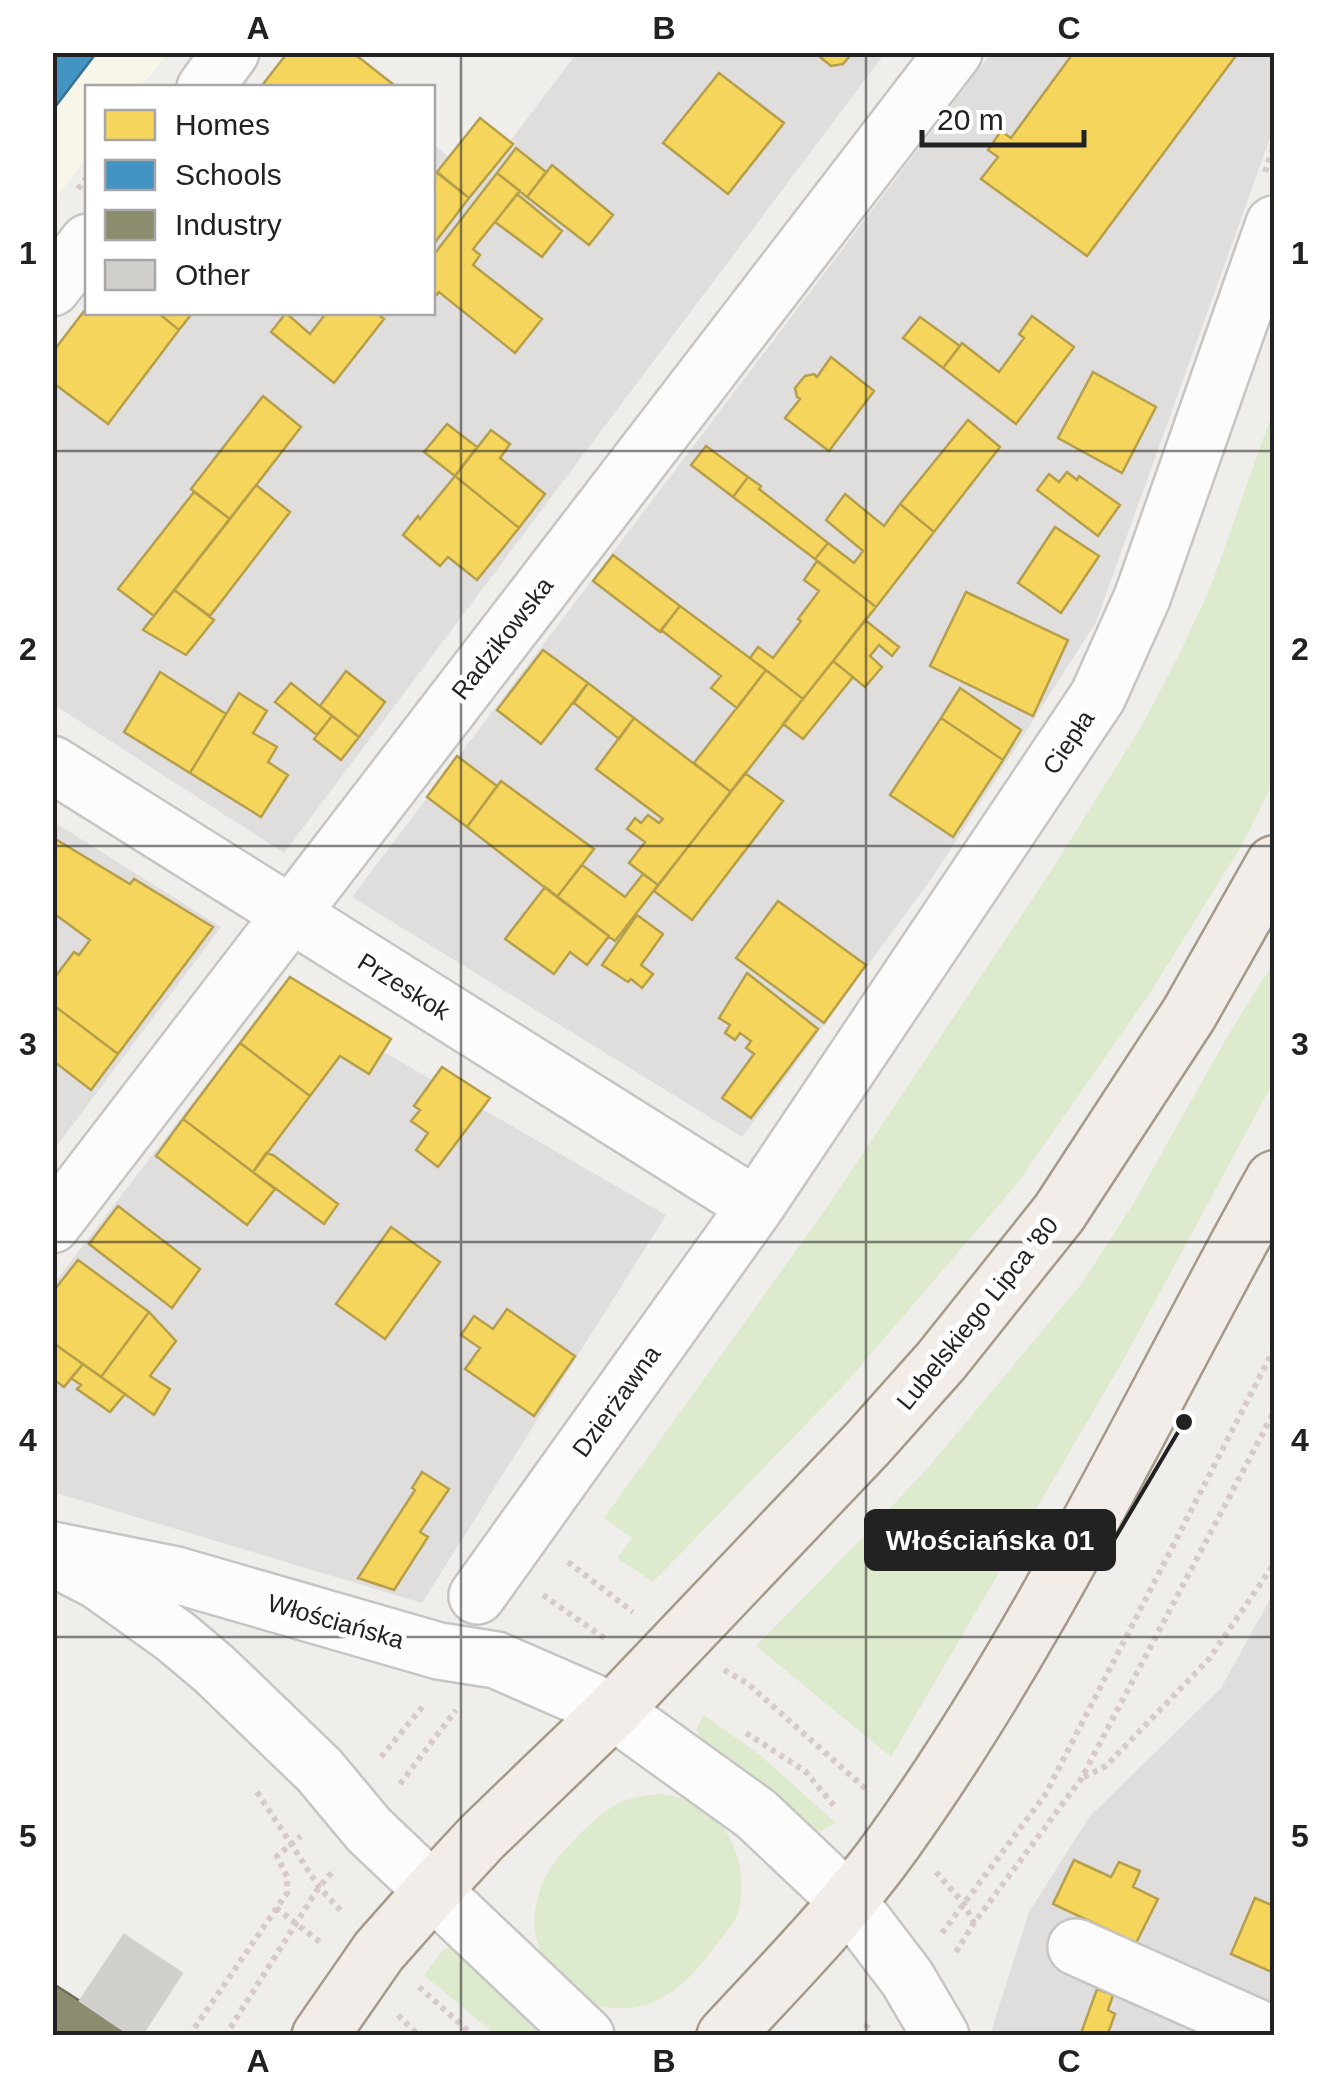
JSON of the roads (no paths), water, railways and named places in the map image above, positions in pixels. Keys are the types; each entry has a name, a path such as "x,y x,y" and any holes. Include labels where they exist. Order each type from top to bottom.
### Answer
{"main road":[{"name":"Lubelskiego Lipca '80","path":"433,1890 613,1712 941,1361 1060,1212 1189,1014 1274,864"},
{"path":"724,2036 849,1902 902,1832 999,1683 1274,1179"},
{"path":"320,2036 379,1951 433,1890"}],"street":[{"path":"207,85 232,52"},
{"name":"Radzikowska","path":"52,1225 954,52"},
{"name":"Ciepła","path":"756,1206 1098,696 1142,598 1268,202"},
{"path":"52,288 85,246"},
{"name":"Przeskok","path":"52,764 756,1206"},
{"name":"Dzierżawna","path":"477,1596 756,1206"},
{"name":"Włościańska","path":"52,1550 176,1575 439,1651 496,1660 613,1712 756,1814 849,1902"},
{"path":"52,1558 98,1581 214,1669 320,1770 369,1830 586,2036"},
{"path":"849,1902 925,2008"},
{"path":"1076,1947 1274,2035"}],"place":[{"name":"Włościańska 01","path":"1184,1422"}]}
